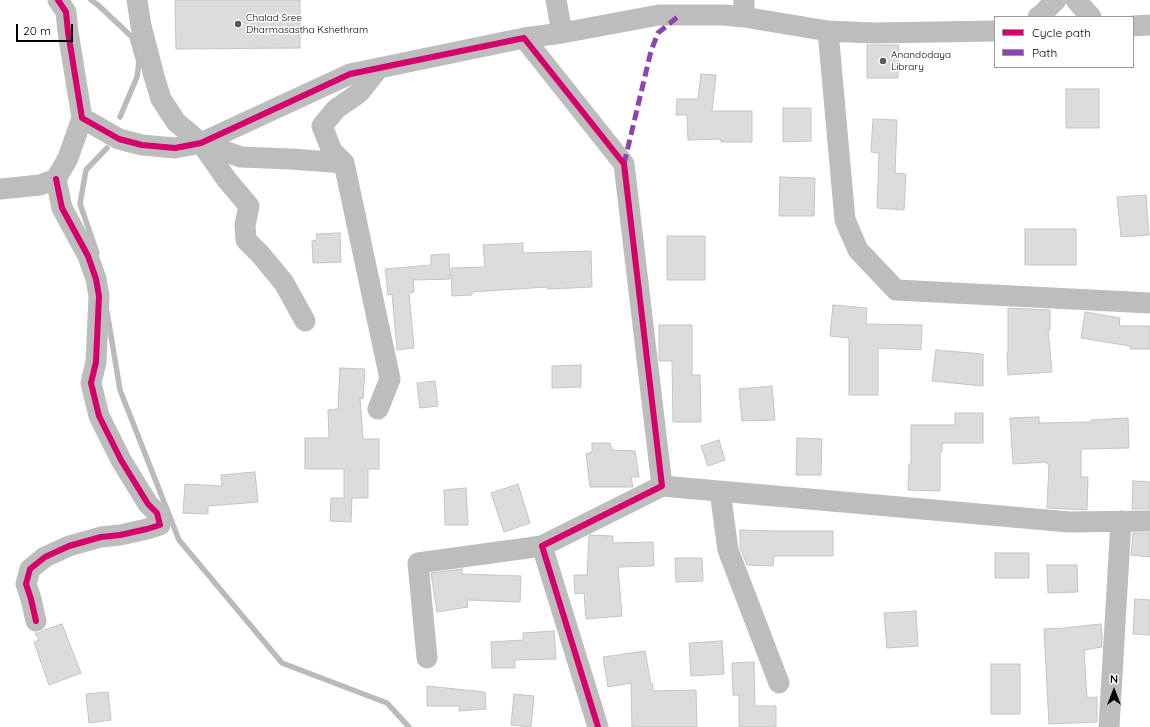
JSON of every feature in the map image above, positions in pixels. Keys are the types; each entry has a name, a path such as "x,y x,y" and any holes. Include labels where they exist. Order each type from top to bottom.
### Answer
{"street":[{"path":"0,189 40,185 56,179 68,158 82,118 66,12 58,0"},
{"path":"137,0 141,26 161,99 176,122 201,143 227,180 249,206 245,225 246,240 261,255 284,283 305,321"},
{"path":"556,0 562,33"},
{"path":"1040,16 1056,0"},
{"path":"1076,0 1090,16"},
{"path":"82,118 119,139 142,145 175,148 201,143 350,74 524,38 562,33 630,19 659,15 723,15 744,9 828,31 874,34 994,31"},
{"path":"1134,26 1150,25"},
{"path":"828,31 845,220 858,250 896,290 1150,303"},
{"path":"524,38 624,164 662,486"},
{"path":"378,69 359,93 336,109 322,126 332,151 344,163 390,379 378,409"},
{"path":"201,143 241,157 344,163"},
{"path":"36,621 26,584 30,569 45,557 69,546 101,537 120,535 160,525 157,513 148,504 121,460 99,416 91,384 96,362 98,296 96,279 88,256 62,208 56,179"},
{"path":"427,658 418,563 542,546 662,486 1069,522 1150,521"},
{"path":"720,491 728,550 779,683"},
{"path":"1108,727 1121,521"},
{"path":"542,546 598,727"}],"building":[{"name":"Chalad Sree Dharmasastha Kshethram","path":"175,0 300,0 300,48 176,49"},
{"name":"Anandodaya Library","path":"867,45 899,45 898,78 867,78"},
{"path":"701,74 716,75 712,111 752,111 752,142 721,142 721,139 688,140 687,115 676,115 677,99 698,99"},
{"path":"1066,89 1099,89 1099,128 1066,128"},
{"path":"783,108 811,108 811,141 783,142"},
{"path":"873,119 897,120 895,173 906,174 904,210 877,208 879,153 871,152"},
{"path":"780,177 815,178 814,216 779,216"},
{"path":"1146,195 1149,235 1121,237 1117,197"},
{"path":"1025,229 1076,229 1076,265 1025,265"},
{"path":"340,233 341,262 313,263 312,241 317,240 316,234"},
{"path":"667,236 705,236 705,280 667,280"},
{"path":"523,243 523,253 591,251 592,287 548,289 547,287 472,292 472,295 452,296 451,268 485,267 483,245"},
{"path":"449,254 450,279 413,280 414,292 409,293 414,348 397,350 392,294 388,295 385,269 431,265 431,255"},
{"path":"833,305 867,308 866,324 922,325 921,350 878,348 878,395 849,395 849,338 830,336"},
{"path":"1008,308 1050,310 1050,330 1048,330 1052,372 1008,375"},
{"path":"1085,312 1120,318 1119,326 1150,326 1150,349 1130,349 1130,346 1081,338"},
{"path":"659,325 692,325 692,375 700,375 701,422 673,422 672,361 659,361"},
{"path":"936,350 983,354 983,386 932,381"},
{"path":"581,365 581,387 552,388 552,366"},
{"path":"340,368 365,369 363,399 360,398 363,439 379,439 379,469 368,469 368,498 352,498 351,522 330,521 331,498 344,498 344,469 305,469 305,438 329,438 328,410 338,409"},
{"path":"435,381 438,406 420,408 417,383"},
{"path":"772,386 775,420 742,421 739,389"},
{"path":"955,413 983,413 983,443 942,443 942,452 940,452 940,491 908,490 909,464 911,464 911,425 955,425"},
{"path":"1039,417 1039,423 1091,422 1091,420 1128,418 1129,448 1081,449 1081,477 1088,477 1087,510 1047,508 1049,464 1047,464 1047,462 1013,464 1010,418"},
{"path":"797,438 822,439 821,475 796,475"},
{"path":"719,440 725,460 708,466 701,446"},
{"path":"592,443 610,443 612,450 635,451 639,477 631,477 633,487 590,487 586,454 592,452"},
{"path":"255,472 258,502 208,506 208,514 183,513 185,484 222,486 221,475"},
{"path":"1133,481 1150,482 1150,509 1132,509"},
{"path":"518,484 530,523 504,532 491,493"},
{"path":"466,488 468,525 445,525 444,490"},
{"path":"740,530 833,531 833,556 774,556 773,566 747,565 740,547"},
{"path":"1133,533 1150,533 1150,557 1131,555"},
{"path":"590,535 613,536 613,543 653,542 654,566 618,567 622,616 586,619 584,593 575,594 574,575 587,575"},
{"path":"995,553 1029,553 1029,578 995,578"},
{"path":"675,558 702,558 703,581 676,582"},
{"path":"1047,565 1077,565 1078,592 1048,593"},
{"path":"462,569 462,574 521,576 520,602 467,600 468,607 437,612 431,573"},
{"path":"1135,599 1150,600 1150,635 1133,634"},
{"path":"916,611 918,646 887,648 884,613"},
{"path":"62,624 81,673 49,685 34,642 39,640 35,633 39,633"},
{"path":"1101,624 1102,647 1084,650 1087,698 1097,697 1097,722 1049,724 1044,629"},
{"path":"554,631 556,659 515,660 515,668 492,668 491,642 523,640 523,633"},
{"path":"722,641 724,674 691,676 689,643"},
{"path":"645,651 651,684 653,684 653,691 696,690 697,727 632,727 631,683 608,687 603,657"},
{"path":"754,662 755,706 776,706 776,727 739,727 739,695 733,695 732,663"},
{"path":"991,664 1020,664 1020,714 991,714"},
{"path":"427,686 485,692 486,709 459,711 459,706 427,706"},
{"path":"108,692 111,720 89,723 86,694"},
{"path":"514,694 534,696 531,727 511,725"}],"waterway":[{"path":"91,0 132,37 139,62 137,77 120,117"},
{"path":"97,253 80,204 86,170 107,148"},
{"path":"107,312 120,390 179,540 282,663 387,703 409,727"}],"marked path":[{"path":"624,164 651,51 658,33 680,15"}],"cycle path":[{"path":"58,0 66,12 82,118 119,139 142,145 175,148 201,143 350,74 524,38 624,164 662,486 542,546 598,727"},
{"path":"36,621 26,584 30,569 45,557 69,546 101,537 120,535 160,525 157,513 148,504 121,460 99,416 91,383 96,362 99,296 96,279 88,256 62,208 56,179"}],"place":[{"name":"Chalad Sree Dharmasastha Kshethram","path":"238,24"},
{"name":"Anandodaya Library","path":"883,61"}]}
